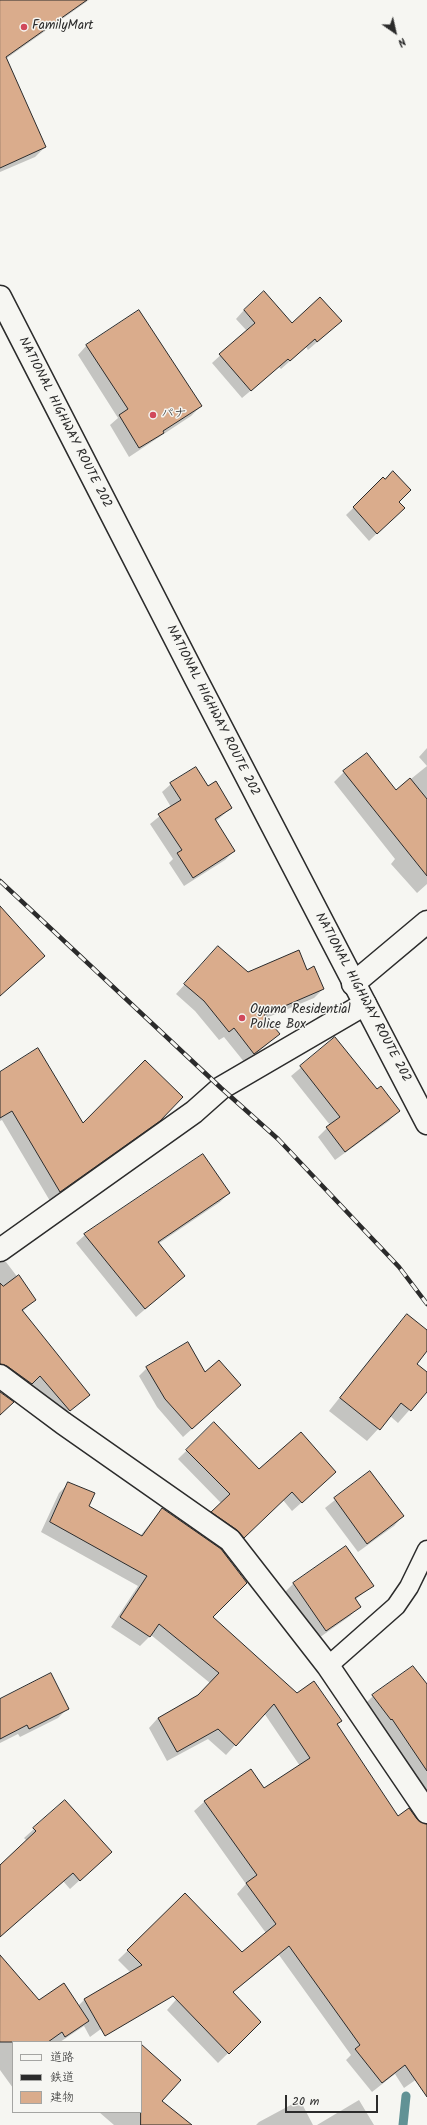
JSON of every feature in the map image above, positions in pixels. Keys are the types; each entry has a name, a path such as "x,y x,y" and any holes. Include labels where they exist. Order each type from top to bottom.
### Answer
{"main road":[{"name":"NATIONAL HIGHWAY ROUTE 202","path":"0,297 353,984 427,1123"},
{"path":"353,984 427,922"},
{"path":"0,1250 194,1112 220,1088 365,1004"},
{"path":"0,1376 63,1423 230,1540 328,1666 427,1812"}],"lane":[{"path":"328,1666 396,1606 409,1587 427,1550"}],"building":[{"path":"0,0 87,0 6,57 46,147 0,168"},
{"path":"264,291 292,323 320,297 342,321 317,342 315,339 290,361 288,359 251,391 219,354 255,323 244,310"},
{"path":"139,310 202,406 163,431 164,433 139,448 119,415 128,409 86,345"},
{"path":"393,471 411,490 399,502 405,508 377,534 353,507 383,477 385,479"},
{"path":"367,753 396,790 410,778 427,799 427,876 343,771"},
{"path":"196,767 208,786 216,781 232,808 215,819 235,851 193,878 177,853 182,850 158,814 181,800 170,783"},
{"path":"0,906 45,956 0,996"},
{"path":"218,946 248,972 299,950 307,970 314,966 324,989 264,1015 280,1034 254,1054 234,1028 229,1032 204,1001 184,984"},
{"path":"335,1037 377,1089 381,1086 400,1111 345,1152 326,1127 340,1117 300,1066"},
{"path":"38,1048 83,1123 145,1060 183,1097 160,1121 60,1192 12,1111 0,1118 0,1072"},
{"path":"203,1154 230,1193 158,1242 185,1276 145,1309 84,1234"},
{"path":"19,1275 36,1300 22,1310 90,1395 70,1411 40,1376 32,1384 7,1366 0,1364 0,1283 3,1286"},
{"path":"407,1314 427,1330 427,1351 417,1364 427,1372 427,1392 411,1411 401,1403 380,1430 340,1398"},
{"path":"188,1342 205,1372 219,1360 241,1385 192,1429 165,1399 146,1367"},
{"path":"0,1392 14,1402 0,1415"},
{"path":"214,1422 259,1469 301,1432 336,1472 302,1503 292,1492 244,1538 237,1530 211,1512 230,1494 186,1450"},
{"path":"370,1471 404,1516 367,1544 334,1498"},
{"path":"68,1482 95,1493 89,1506 142,1536 162,1508 221,1549 247,1583 213,1617 297,1693 314,1681 342,1721 337,1724 398,1816 409,1808 417,1819 427,1824 427,2097 405,2065 382,2083 355,2049 360,2045 289,1946 233,1992 261,2022 229,2054 173,1996 105,2036 84,1999 142,1965 127,1950 185,1893 242,1952 276,1924 246,1883 257,1875 204,1801 251,1769 264,1788 310,1758 274,1704 236,1746 218,1729 177,1752 158,1718 198,1695 219,1673 159,1624 150,1637 120,1617 147,1576 50,1522"},
{"path":"346,1546 374,1586 355,1598 361,1607 326,1631 293,1583"},
{"path":"413,1666 427,1684 427,1771 392,1719 391,1720 372,1695"},
{"path":"51,1673 69,1709 29,1729 27,1725 0,1739 0,1699"},
{"path":"65,1800 112,1852 80,1881 73,1873 0,1937 0,1865 36,1831 33,1828"},
{"path":"0,1955 39,2000 64,1983 89,2021 65,2037 62,2032 49,2041 0,2042"},
{"path":"142,2045 181,2080 162,2101 192,2125 141,2125"}],"waterway":[{"path":"403,2125 406,2096"}],"railway":[{"path":"0,881 221,1088 278,1139 399,1267 427,1304"}],"place":[{"name":"FamilyMart","path":"24,27"},
{"name":"パナ","path":"153,415"},
{"name":"Oyama Residential Police Box","path":"242,1018"}]}
